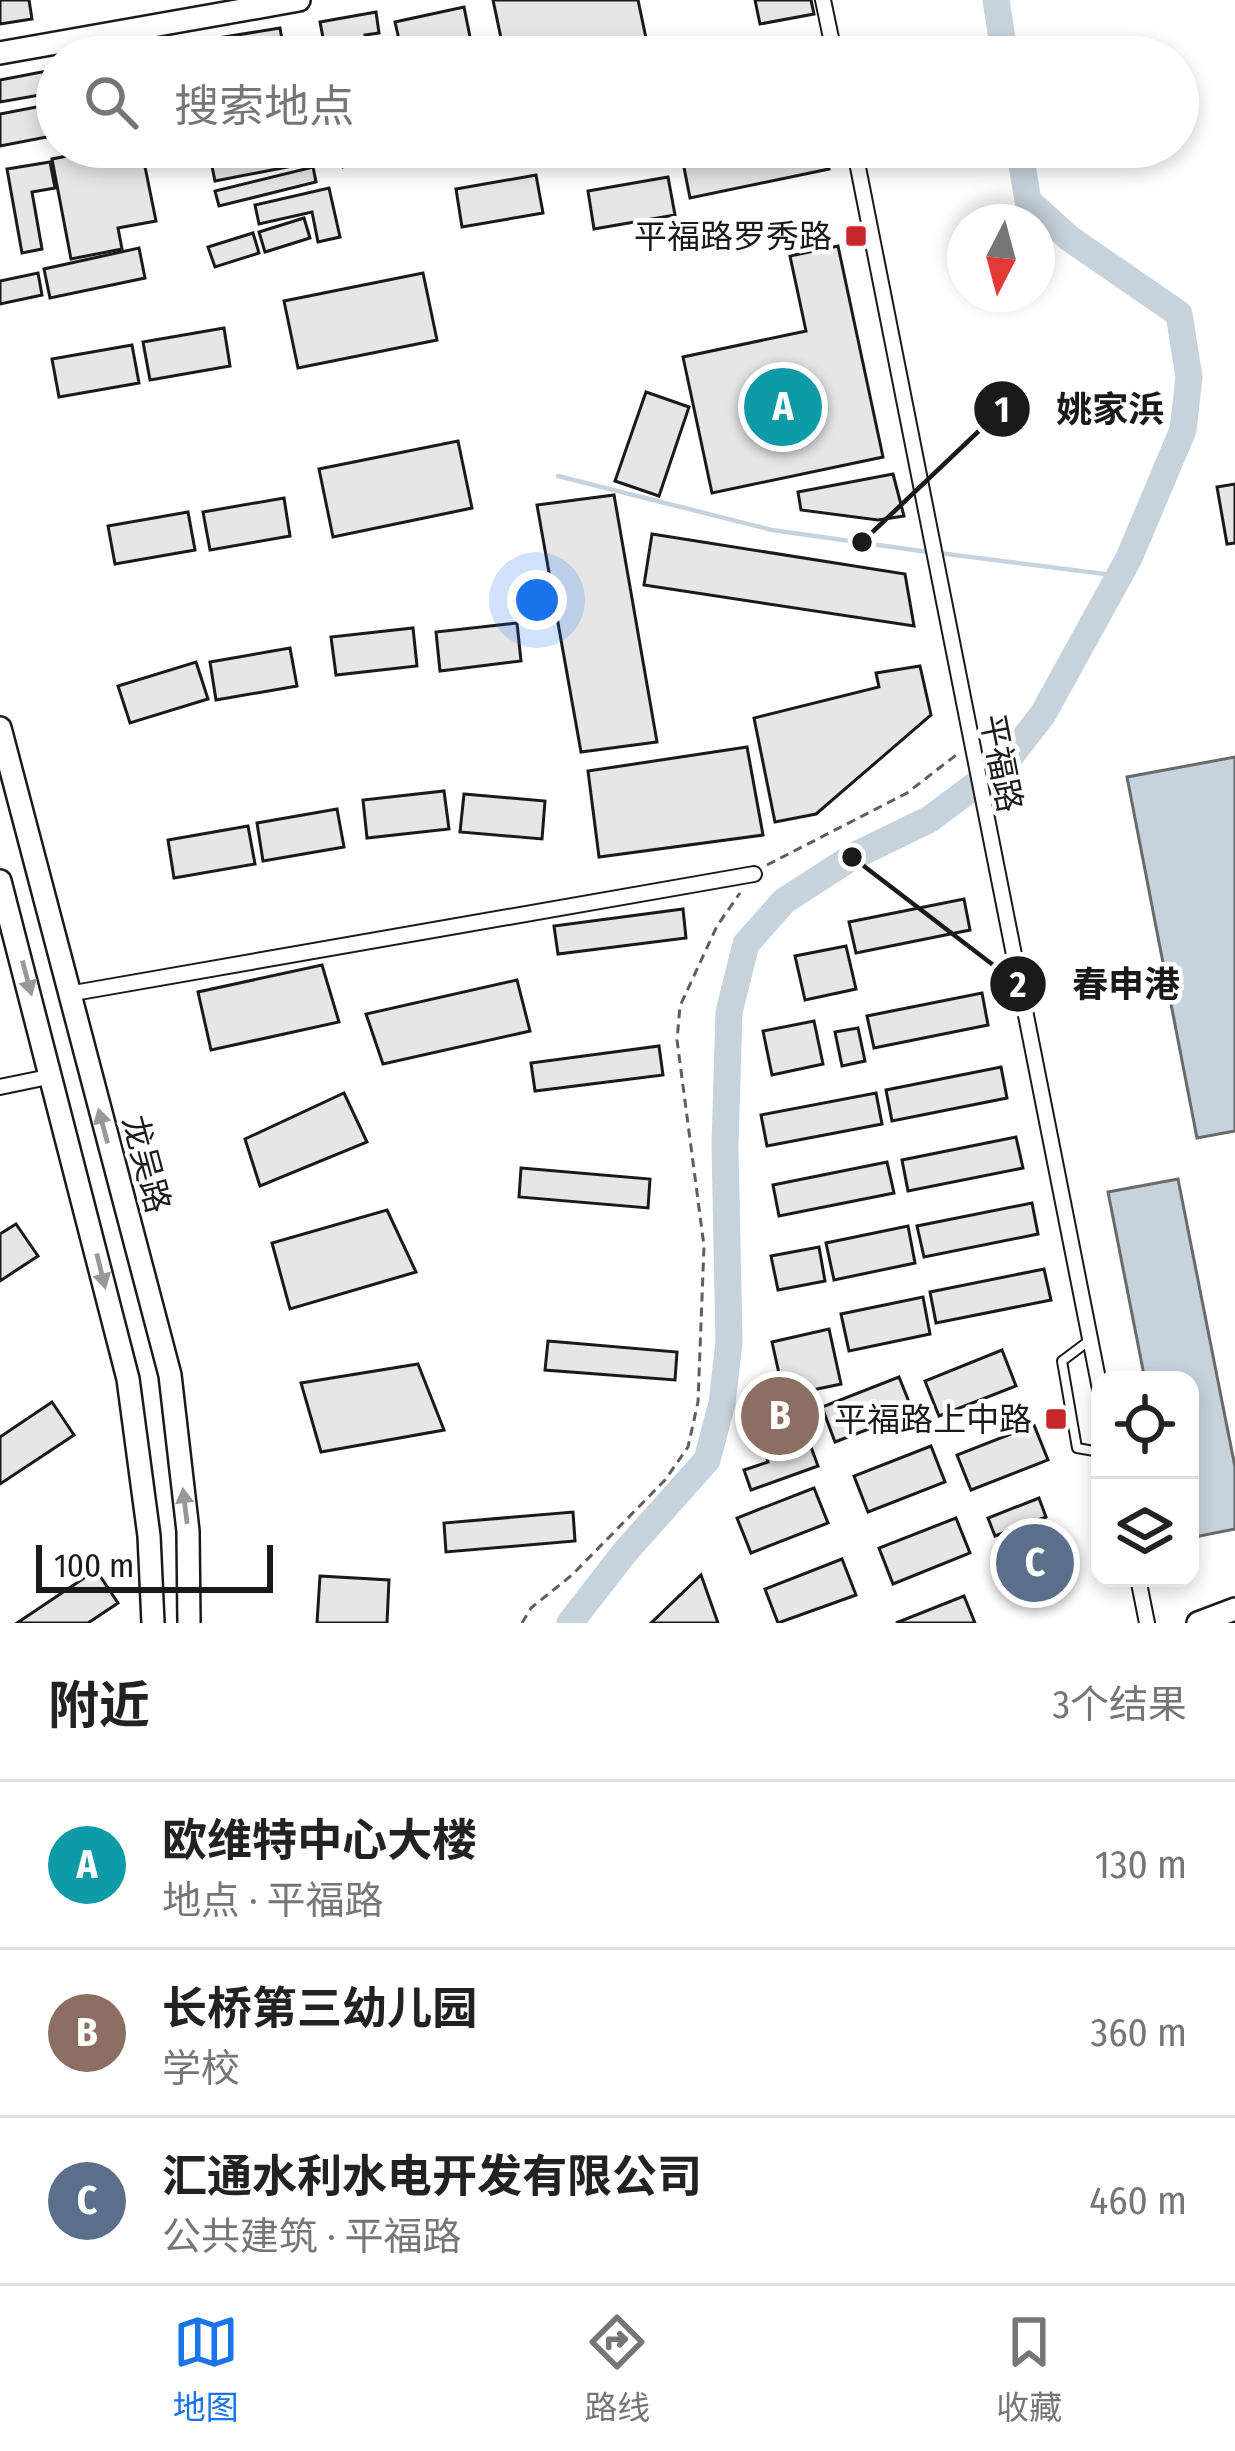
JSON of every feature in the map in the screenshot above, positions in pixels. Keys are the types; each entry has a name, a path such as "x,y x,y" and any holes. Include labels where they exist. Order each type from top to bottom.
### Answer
{"main road":[{"path":"96,36 299,0"},
{"path":"0,53 36,47"},
{"name":"龙吴路","path":"0,728 170,1375 188,1531 189,1623"},
{"name":"龙吴路","path":"0,881 128,1378 149,1536 153,1623"},
{"path":"1198,1623 1235,1609"}],"street":[{"path":"823,0 831,36"},
{"name":"平福路","path":"858,168 1096,1371"},
{"path":"68,994 754,874"},
{"path":"0,1087 53,1076"},
{"path":"1140,1587 1147,1623"}],"lane":[{"path":"1090,1340 1062,1361 1077,1448 1091,1450"}],"path":[{"path":"522,1623 531,1608 572,1575 665,1480 688,1447 698,1402 704,1246 676,1040 680,1006 717,926 754,874 907,793 971,748"}],"shaded area":[{"path":"1235,757 1235,1131 1197,1138 1127,777"},
{"path":"1178,1179 1235,1467 1235,1529 1199,1536 1199,1371 1143,1371 1108,1192"}],"building":[{"path":"0,0 29,0 32,19 0,24"},
{"path":"493,0 638,0 646,36 501,36"},
{"path":"755,0 811,0 814,14 760,24"},
{"path":"464,7 470,36 398,36 395,22"},
{"path":"376,12 379,33 323,36 320,22"},
{"path":"280,28 281,36 231,36"},
{"path":"36,73 36,96 0,102 0,80"},
{"path":"36,107 36,139 0,146 0,114"},
{"path":"36,164 36,168 51,168 55,188 32,192 42,249 22,253 7,169"},
{"path":"54,168 145,168 156,221 118,228 122,249 71,259"},
{"path":"212,168 282,168 215,181"},
{"path":"309,168 313,168 316,182 219,206 215,191"},
{"path":"684,168 829,168 829,169 690,198"},
{"path":"536,175 543,213 462,227 456,189"},
{"path":"668,177 675,215 594,229 588,191"},
{"path":"329,188 340,237 318,242 312,212 259,224 255,205"},
{"path":"304,218 310,238 265,252 259,232"},
{"path":"253,233 259,253 215,267 208,247"},
{"path":"838,246 883,457 712,493 683,357 806,331 790,256"},
{"path":"139,248 145,278 50,298 44,269"},
{"path":"38,273 42,295 0,304 0,281"},
{"path":"423,273 437,340 298,368 284,301"},
{"path":"224,328 230,366 150,380 143,342"},
{"path":"132,345 139,383 59,397 52,359"},
{"path":"646,392 689,407 659,496 615,481"},
{"path":"458,441 472,508 333,537 319,469"},
{"path":"893,474 904,516 878,520 801,510 798,492"},
{"path":"1235,484 1235,543 1227,544 1217,487"},
{"path":"614,495 657,742 581,752 537,505"},
{"path":"284,498 290,536 210,550 203,512"},
{"path":"188,512 195,550 115,564 108,526"},
{"path":"652,534 905,574 914,626 644,585"},
{"path":"517,623 521,661 440,671 436,632"},
{"path":"413,628 417,666 336,675 331,637"},
{"path":"290,648 297,686 216,700 210,662"},
{"path":"196,662 208,699 130,723 118,686"},
{"path":"920,666 931,715 816,814 775,822 754,718 879,687 876,673"},
{"path":"747,747 763,835 599,857 588,771"},
{"path":"444,791 449,829 367,838 363,800"},
{"path":"464,794 545,801 542,839 460,832"},
{"path":"337,809 344,847 263,861 257,823"},
{"path":"248,826 255,864 174,878 168,840"},
{"path":"964,899 970,930 856,953 849,922"},
{"path":"683,909 686,938 558,954 554,926"},
{"path":"846,946 856,989 805,1000 795,956"},
{"path":"322,965 339,1022 211,1050 198,992"},
{"path":"517,980 530,1031 383,1064 366,1014"},
{"path":"982,993 988,1025 874,1048 867,1016"},
{"path":"814,1021 823,1064 772,1075 763,1031"},
{"path":"858,1028 865,1061 842,1066 835,1032"},
{"path":"659,1046 663,1075 535,1091 531,1063"},
{"path":"1001,1067 1007,1098 892,1121 886,1090"},
{"path":"344,1093 367,1142 260,1186 245,1139"},
{"path":"876,1093 882,1124 767,1146 761,1115"},
{"path":"1016,1137 1023,1168 908,1191 902,1160"},
{"path":"887,1162 894,1193 779,1216 773,1185"},
{"path":"521,1168 650,1179 648,1208 519,1197"},
{"path":"1032,1203 1038,1234 924,1257 917,1226"},
{"path":"387,1210 416,1272 290,1309 272,1243"},
{"path":"16,1224 38,1256 0,1281 0,1234"},
{"path":"908,1226 915,1263 834,1280 826,1243"},
{"path":"819,1247 825,1281 778,1290 771,1256"},
{"path":"1044,1269 1051,1300 936,1323 930,1292"},
{"path":"923,1297 930,1334 849,1351 841,1314"},
{"path":"829,1329 841,1384 784,1396 772,1342"},
{"path":"548,1341 677,1352 675,1380 545,1370"},
{"path":"1002,1350 1016,1386 939,1416 925,1381"},
{"path":"418,1364 444,1430 321,1452 301,1383"},
{"path":"899,1377 913,1412 835,1442 822,1407"},
{"path":"52,1402 74,1435 0,1484 0,1437"},
{"path":"800,1417 818,1466 751,1490 744,1470 768,1462 762,1443 781,1436 777,1425"},
{"path":"1034,1425 1048,1460 971,1490 957,1455"},
{"path":"931,1446 945,1482 868,1512 854,1476"},
{"path":"814,1488 828,1523 751,1553 737,1518"},
{"path":"1039,1498 1046,1517 995,1536 988,1518"},
{"path":"573,1512 575,1541 446,1552 444,1523"},
{"path":"956,1518 970,1553 893,1584 879,1548"},
{"path":"1053,1541 1064,1567 1016,1586 1006,1558"},
{"path":"842,1559 856,1595 778,1623 765,1589"},
{"path":"96,1570 118,1603 88,1623 17,1623"},
{"path":"701,1575 718,1623 651,1623"},
{"path":"320,1576 389,1580 387,1623 317,1623"},
{"path":"964,1596 975,1623 896,1623"}],"waterway":[{"path":"996,0 1002,36"},
{"path":"570,1623 707,1460 722,1403 729,1342 725,1145 729,1012 746,944 784,901 852,857 930,819 1006,762 1043,714 1129,558 1183,430 1189,377 1179,314 1069,238 1028,201 1022,168"},
{"path":"558,476 772,530 928,552"},
{"path":"939,553 1120,576"}],"place":[{"name":"平福路罗秀路","path":"856,236"},
{"name":"欧维特中心大楼","path":"783,407"},
{"name":"姚家浜","path":"862,542"},
{"name":"春申港","path":"852,857"},
{"name":"长桥第三幼儿园","path":"780,1416"},
{"name":"平福路上中路","path":"1056,1419"},
{"name":"汇通水利水电开发有限公司","path":"1035,1563"}]}
